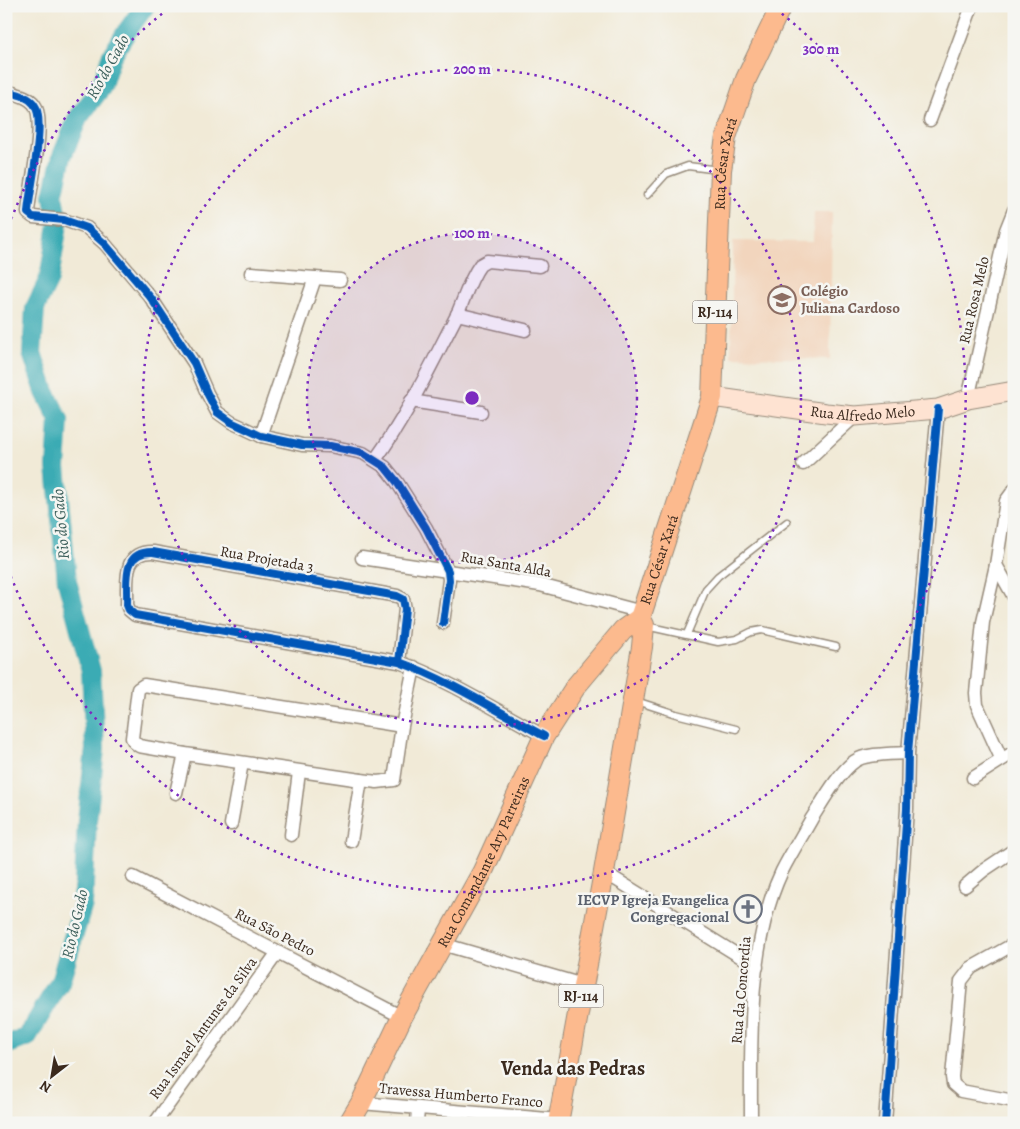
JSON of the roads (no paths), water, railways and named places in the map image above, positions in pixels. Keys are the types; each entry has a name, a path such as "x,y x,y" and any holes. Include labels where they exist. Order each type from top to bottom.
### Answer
{"main road":[{"name":"Rua César Xará","path":"558,1121 604,872 642,647 642,618 712,397 721,170 726,137 746,79 781,6"},
{"name":"Rua Comandante Ary Parreiras","path":"349,1123 361,1103 402,1017 483,871 544,736 576,686 616,637 623,630 642,618"},
{"path":"616,637 630,639 642,647"}],"street":[{"path":"930,120 972,6"},
{"path":"6,91 24,96 34,103 38,110 37,146 28,213 33,217 64,220 93,232 129,270 151,298 194,363 206,393 217,412 230,422 261,436 302,445 347,448 363,453 386,467 426,528 448,571 449,580 443,623"},
{"name":"Rua Rosa Melo","path":"968,399 1014,210"},
{"path":"375,460 411,400 457,314 477,269 483,262 487,261 540,266"},
{"path":"251,273 340,280"},
{"path":"261,436 315,278"},
{"path":"457,314 525,330"},
{"name":"Rua Alfredo Melo","path":"712,397 855,416 938,409 968,399 1014,391"},
{"path":"411,400 481,412"},
{"path":"885,1123 907,809 908,753 938,409"},
{"path":"803,464 855,416"},
{"path":"1001,758 976,705 976,693 983,622 996,566 1006,501 1014,490"},
{"name":"Rua Projetada 3","path":"145,552 397,596 403,599 405,609 399,662 143,618 131,612 127,605 129,564 134,557 145,552"},
{"name":"Rua Santa Alda","path":"362,558 540,585 642,618"},
{"path":"996,566 1013,593"},
{"path":"399,662 414,667 544,736"},
{"path":"402,726 144,685 140,686 137,693 132,738 139,746 185,754 376,782 394,780 402,726 414,667"},
{"path":"973,778 1001,758 1014,752"},
{"name":"Rua da Concordia","path":"751,1123 751,1040 757,967 764,926 782,872 838,778 856,760 866,756 908,753"},
{"path":"176,793 185,754"},
{"path":"231,824 242,763"},
{"path":"291,835 300,772"},
{"path":"351,842 361,780"},
{"path":"965,886 984,870 1014,850"},
{"path":"604,872 757,967"},
{"name":"Rua São Pedro","path":"133,877 402,1017"},
{"path":"442,944 583,985"},
{"path":"1014,944 971,968 961,981 952,1077 953,1084 961,1091 1014,1100"},
{"name":"Rua Ismael Antunes da Silva","path":"154,1123 278,952"},
{"name":"Travessa Humberto Franco","path":"361,1103 558,1121"},
{"path":"417,1123 418,1109"}],"lane":[{"path":"646,195 666,174 688,166 721,170"},
{"path":"687,634 706,589 718,576 787,522"},
{"path":"642,618 706,640 728,641 762,630 836,647"},
{"path":"633,700 676,714 736,729"}],"waterway":[{"name":"Rio do Gado","path":"6,1045 27,1037 60,982 83,904 87,821 95,749 91,671 67,581 56,467 59,420 45,392 32,353 35,308 49,279 58,224 53,196 62,156 78,118 101,88 111,57 145,6"}],"place":[{"name":"Colégio Juliana Cardoso","path":"782,300"},
{"name":"IECVP Igreja Evangelica Congregacional","path":"748,909"}],"district":[{"name":"Venda das Pedras","path":"573,1068"}]}
